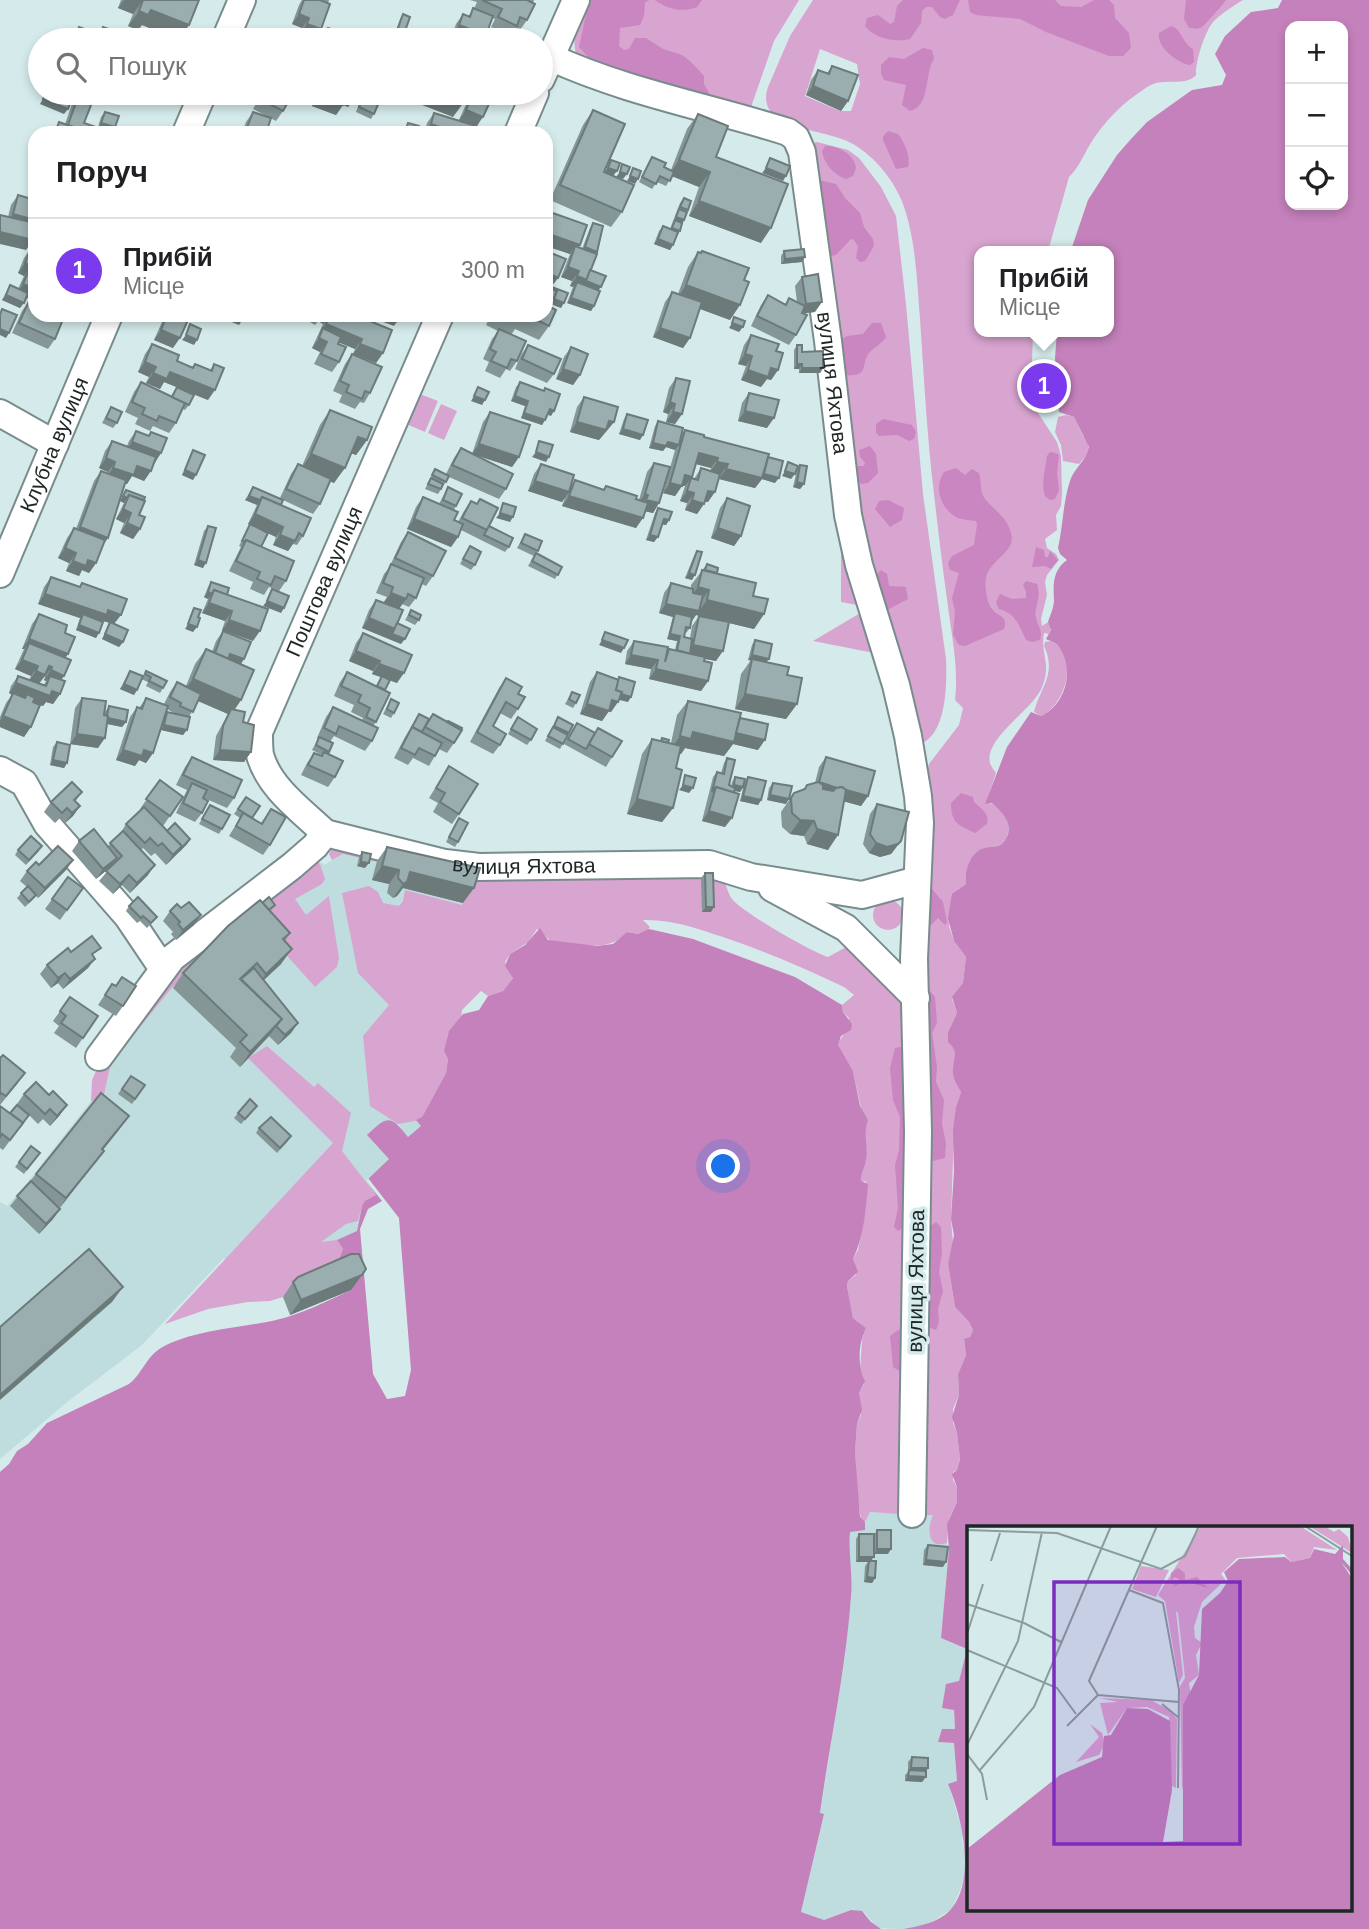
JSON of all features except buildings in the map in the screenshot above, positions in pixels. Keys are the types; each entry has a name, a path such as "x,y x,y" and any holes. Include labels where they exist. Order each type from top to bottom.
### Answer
{"street":[{"path":"230,28 242,0"},
{"path":"553,50 576,0"},
{"name":"вулиця Яхтова","path":"553,69 589,74 671,100 779,129 796,138 802,152 827,328 848,515 859,565 896,685 912,759 920,823 914,959 918,1132 912,1514"},
{"path":"189,126 198,105"},
{"path":"521,126 530,105"},
{"name":"Клубна вулиця","path":"0,573 106,322"},
{"name":"Поштова вулиця","path":"325,833 282,792 268,771 260,754 259,732 437,322"},
{"path":"0,413 55,443"},
{"path":"0,769 24,783 47,824 128,918 163,969"},
{"path":"99,1057 172,958 292,866 315,846 325,833"},
{"name":"вулиця Яхтова","path":"325,833 445,863 479,867 709,864 751,877 862,895 917,880"},
{"path":"751,877 846,928 916,998"}],"shaded area":[{"path":"586,0 799,0 774,41 750,110 673,98 576,54 575,33"},
{"path":"589,0 649,0 645,3 640,25 620,28 619,46 624,50 629,49 635,38 646,38 663,49 682,55 704,76 704,84 710,95 707,98 589,64 589,58 579,47"},
{"path":"655,0 702,0 697,7 680,10 664,6"},
{"path":"813,0 1243,0 1220,15 1211,25 1201,47 1196,75 1193,78 1148,86 1110,117 1069,177 1049,246 974,246 974,337 1033,337 1031,391 1036,410 1057,442 1061,456 1062,493 1061,506 1056,515 1057,530 1045,539 1047,548 1056,554 1059,560 1045,582 1047,595 1041,619 1042,626 1048,622 1051,628 1049,634 1044,633 1045,679 1037,696 1002,734 990,753 990,763 996,773 986,803 994,804 1003,813 1008,823 1008,833 1002,844 979,850 972,858 967,868 966,884 959,889 949,926 954,941 966,957 963,983 952,999 957,1013 948,1032 957,1055 953,1068 961,1092 956,1107 951,1219 953,1244 948,1264 955,1307 973,1330 970,1337 964,1340 966,1355 958,1374 959,1395 953,1409 960,1458 957,1470 953,1472 957,1502 949,1519 947,1543 940,1544 932,1541 930,1536 933,1515 921,1515 926,778 929,764 959,725 963,708 955,700 955,662 932,472 917,276 903,204 889,178 876,162 853,144 796,126 771,112 766,101 768,87 790,36","holes":["820,49 857,64 860,84 851,111 840,111 805,96"]},
{"path":"903,0 960,0 953,15 945,19 932,7 926,7 922,11 921,23 910,39 885,38 874,34 865,26 867,18 878,15 890,24 894,22 897,6"},
{"path":"968,0 1055,0 1061,6 1081,7 1094,0 1109,0 1114,5 1115,18 1129,33 1131,48 1123,56 1109,56 1020,19 976,15 970,12"},
{"path":"1186,0 1226,0 1204,26 1197,29 1189,28 1184,19"},
{"path":"1282,0 1369,0 1369,1929 903,1929 930,1923 952,1908 959,1895 965,1864 962,1830 948,1784 957,1781 954,1743 938,1742 942,1729 955,1729 954,1710 942,1708 946,1684 959,1681 967,1649 941,1638 949,1549 947,1524 957,1502 957,1487 952,1474 957,1470 960,1459 952,1417 959,1395 958,1374 966,1355 964,1339 970,1337 973,1330 955,1307 948,1264 954,1235 951,1219 953,1130 961,1092 953,1075 955,1051 948,1042 948,1032 957,1013 952,997 963,983 966,957 954,941 948,918 952,894 966,884 967,868 975,854 984,848 1002,844 1006,838 1008,822 992,803 985,804 1007,747 1031,712 1041,716 1057,704 1067,676 1064,656 1058,645 1046,639 1051,630 1048,622 1054,603 1055,577 1067,560 1058,548 1068,489 1072,476 1089,447 1074,417 1059,412 1055,358 1057,337 1114,337 1114,246 1072,246 1088,200 1117,155 1147,122 1192,90 1222,85 1226,75 1215,54 1225,36 1251,12 1278,8"},
{"path":"1171,26 1178,30 1193,49 1194,62 1190,65 1174,58 1161,44 1159,33"},
{"path":"923,48 932,50 934,59 921,103 910,111 902,105 906,85 884,80 881,65 889,57 904,59"},
{"path":"888,131 898,134 903,141 908,154 908,167 896,169 883,140"},
{"path":"813,143 848,150 859,158 881,187 896,216 923,494 946,659 941,719 930,738 921,744 864,562"},
{"path":"825,146 835,147 849,155 856,168 853,176 846,179 830,168 823,156"},
{"path":"815,179 836,184 860,213 874,246 865,261 860,262 856,258 858,246 853,239 836,255 826,257"},
{"path":"872,323 881,323 886,337 866,357 861,372 846,375 840,340 847,336 863,334"},
{"path":"417,393 438,401 425,432 404,423"},
{"path":"441,404 457,411 444,440 428,433"},
{"path":"1058,417 1074,417 1088,442 1089,452 1079,464 1063,461 1061,445 1055,432"},
{"path":"883,419 912,425 916,432 914,439 909,441 897,435 879,436 876,424"},
{"path":"870,446 876,454 878,473 868,483 862,484 853,478 854,466 864,466 859,450"},
{"path":"1050,452 1059,455 1059,490 1055,499 1050,500 1045,496 1043,486 1047,456"},
{"path":"956,468 965,475 972,469 979,473 983,496 1007,523 1012,540 1007,551 988,572 985,581 989,603 1004,619 1004,629 965,646 959,645 953,635 955,612 952,598 959,573 950,570 948,563 952,556 974,545 977,525 976,521 960,519 947,510 939,491 944,472"},
{"path":"888,500 904,508 902,520 890,527 875,509 879,501"},
{"path":"841,527 864,601 857,605 841,602"},
{"path":"1036,547 1044,550 1045,557 1048,557 1050,551 1058,560 1051,569 1045,566 1032,567"},
{"path":"881,570 887,574 889,586 906,587 908,599 887,610 881,608 880,585 876,579"},
{"path":"1026,581 1037,584 1038,590 1035,615 1041,637 1040,640 1032,642 1026,640 1016,620 999,609 996,602 1000,594 1012,599 1026,598 1023,585"},
{"path":"867,609 881,651 869,652 813,641"},
{"path":"1051,641 1060,648 1065,657 1066,680 1057,702 1041,716 1034,712 1048,672 1048,656 1044,646 1045,642"},
{"path":"961,793 973,797 987,817 987,824 975,833 957,823 953,816 951,803"},
{"path":"332,848 406,858 721,872 732,899 749,913 828,957 850,945 897,993 906,1024 900,1514 870,1512 865,1522 861,1520 856,1483 857,1424 861,1415 859,1393 864,1384 860,1371 862,1340 866,1328 853,1318 847,1286 848,1281 856,1275 853,1259 858,1250 865,1213 866,1181 861,1182 860,1178 866,1161 865,1126 853,1071 837,1045 846,1031 849,1018 843,1012 842,1005 854,995 844,987 769,954 693,927 643,920 650,927 647,931 638,934 627,932 611,943 593,946 555,943 537,929 528,942 510,954 505,962 513,978 503,991 488,996 481,991 462,1010 461,1019 448,1034 446,1073 420,1120 398,1124 370,1106 363,1036 389,1005 358,973 342,893 369,886 378,892 383,903 399,906 405,890 462,905 469,883 343,854 332,860 329,854"},
{"path":"343,854 469,883 462,1010 423,1113 421,1126 408,1137 398,1124 368,1136 389,1159 362,1206 357,1231 339,1243 223,1259 142,1345 66,1403 0,1459 0,1202 7,1206 91,1101 103,1099 111,1063 170,990 266,902 322,862 324,865"},
{"path":"316,859 325,879 322,884 295,899 306,915 329,896 339,958 337,967 315,987 280,948 198,962 170,990 111,1063 103,1099 91,1101 92,1080 97,1069 157,983"},
{"path":"932,889 943,902 947,922 945,925 938,918 931,925 927,923 929,892"},
{"path":"888,900 899,904 903,915 899,926 888,930 877,926 873,915 877,904"},
{"path":"540,928 548,940 597,946 613,944 627,932 638,934 649,929 693,939 795,977 842,1005 843,1012 852,1024 851,1030 841,1036 838,1045 853,1071 860,1106 868,1120 866,1160 861,1178 861,1181 868,1184 866,1203 862,1232 853,1259 858,1272 848,1281 847,1286 853,1318 866,1328 860,1349 860,1367 865,1381 859,1393 862,1410 857,1424 855,1453 860,1517 865,1522 865,1530 850,1532 849,1623 820,1813 824,1814 801,1912 824,1920 851,1910 862,1911 881,1929 0,1929 0,1472 17,1451 28,1444 47,1423 129,1384 161,1348 202,1333 286,1317 351,1290 339,1259 343,1249 337,1240 357,1231 362,1206 376,1195 366,1181 389,1159 367,1135 388,1120 397,1124 408,1137 421,1126 416,1120 422,1117 446,1073 448,1059 444,1051 449,1031 463,1014 479,1010 488,996 503,991 513,978 505,966 510,954 525,945"},
{"path":"928,992 935,997 937,1023 932,1033 937,1067 936,1082 944,1100 942,1123 946,1144 945,1158 933,1161"},
{"path":"267,1046 314,1087 318,1083 351,1113 342,1151 376,1195 362,1206 358,1221 346,1224 321,1242 337,1240 343,1249 339,1259 283,1297 208,1309 165,1324 333,1143 248,1058"},
{"path":"895,1048 904,1049 906,1218 903,1228 898,1231 894,1227 898,1208 895,1165 899,1150 900,1117 893,1100 890,1068"},
{"path":"936,1222 941,1227 942,1253 939,1272 943,1291 936,1330 928,1327 928,1228"},
{"path":"898,1330 904,1331 903,1371 893,1367 890,1336"},
{"path":"870,1512 937,1515 949,1549 941,1638 967,1649 959,1681 944,1692 954,1710 955,1729 939,1742 954,1743 957,1782 949,1785 963,1834 962,1842 967,1856 966,1875 952,1909 928,1924 903,1929 877,1928 865,1913 851,1910 824,1920 801,1912 824,1814 820,1814 845,1658 851,1593 848,1551 850,1531 865,1530 865,1522"}],"pier":[{"path":"368,1178 399,1218 411,1370 405,1396 387,1399 373,1374 360,1229 368,1209 382,1201 366,1181"}],"place":[{"name":"Прибій","path":"1044,386"}]}
